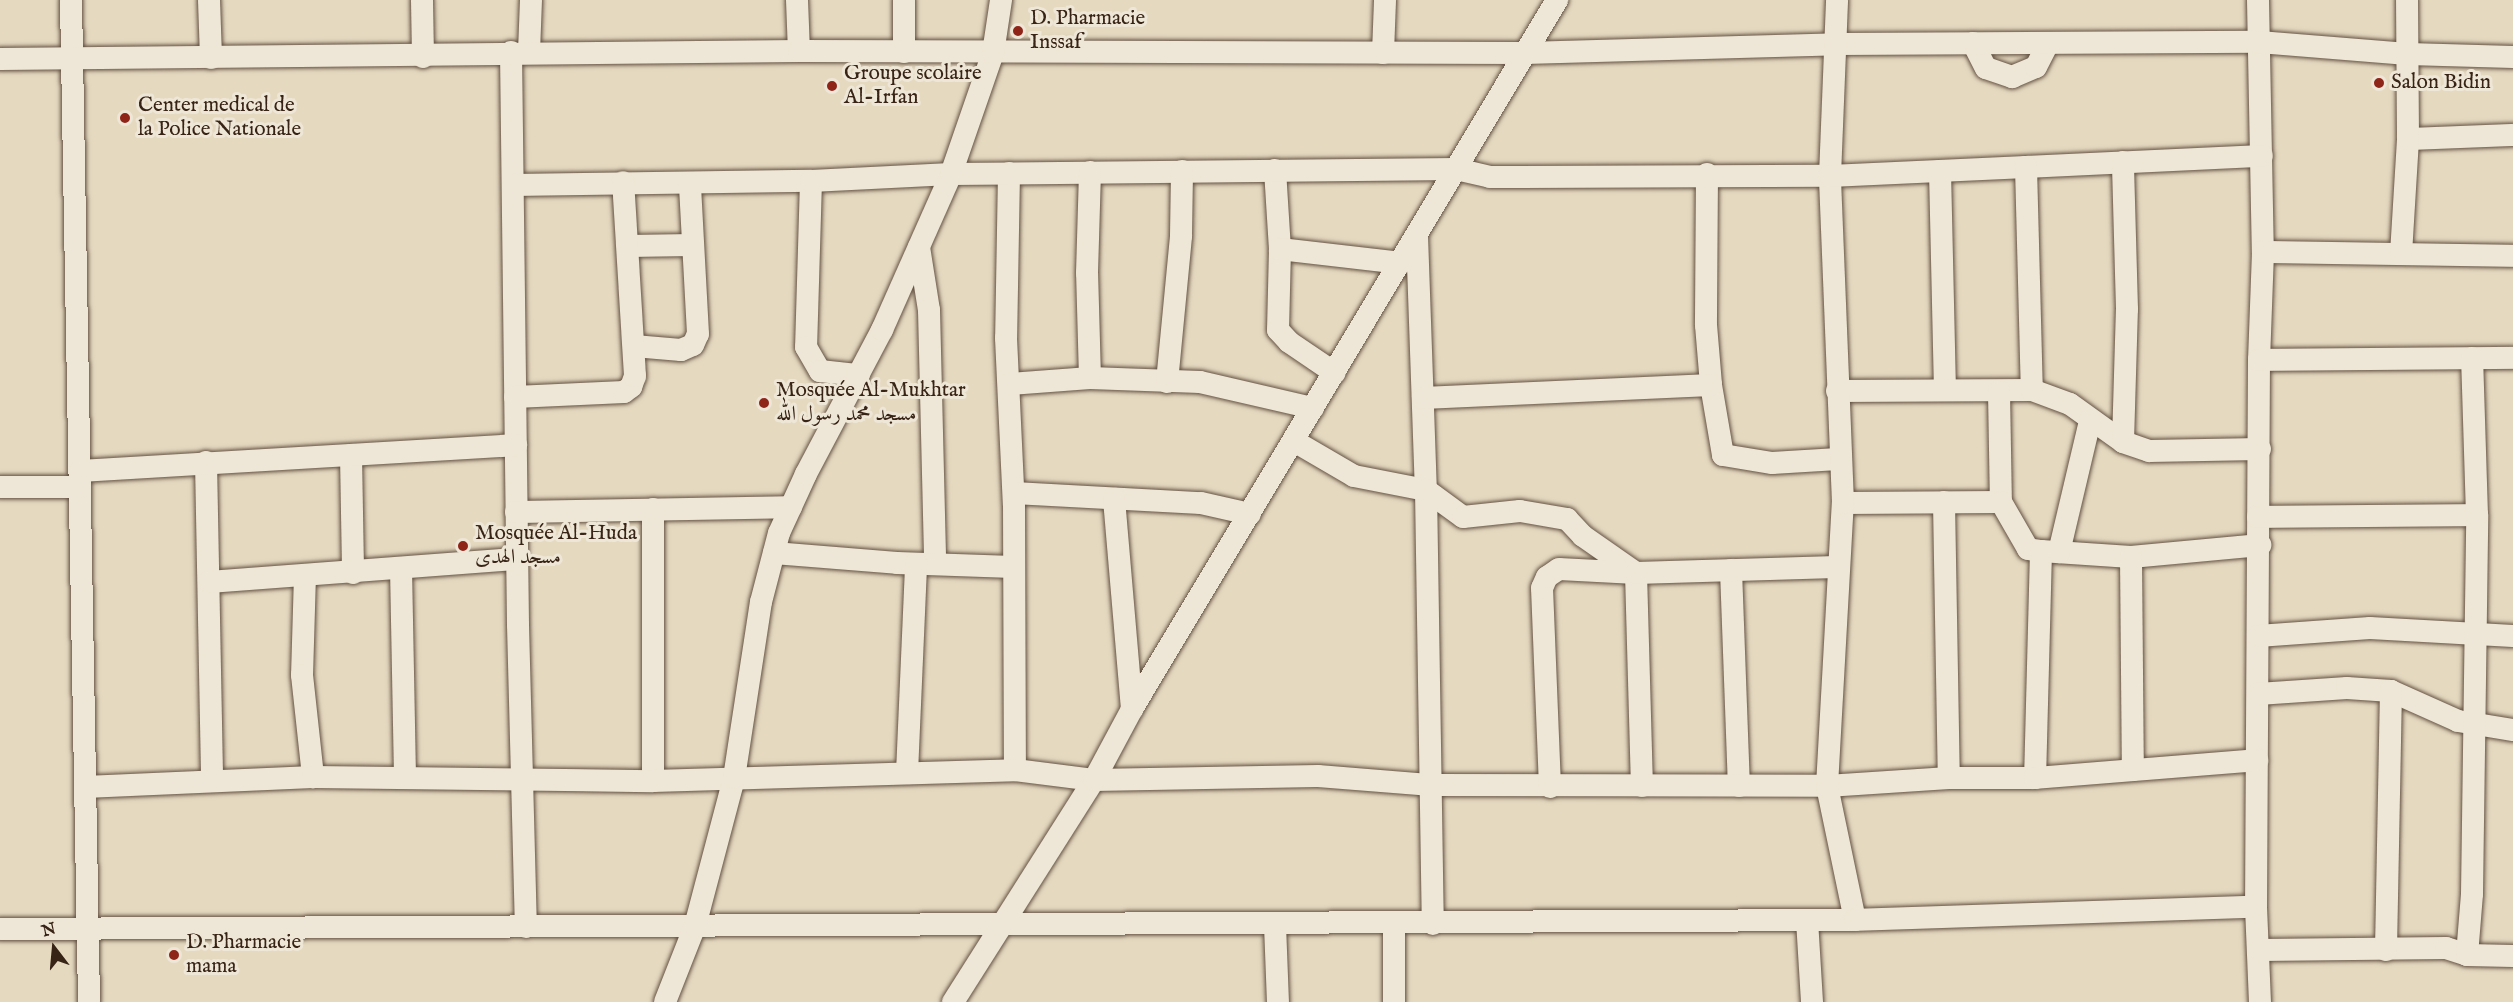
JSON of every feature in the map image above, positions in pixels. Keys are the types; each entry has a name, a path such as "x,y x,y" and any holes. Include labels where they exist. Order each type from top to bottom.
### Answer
{"street":[{"path":"71,0 89,1002"},
{"path":"209,0 211,58"},
{"path":"422,0 423,57"},
{"path":"526,927 516,512 513,185 520,52 531,0"},
{"path":"797,0 799,51"},
{"path":"904,0 904,52"},
{"path":"665,1002 694,926 734,778 759,614 774,553 791,507 859,375 951,174 993,53 1001,0"},
{"path":"1383,53 1384,0"},
{"path":"953,1002 1094,780 1132,709 1557,0"},
{"path":"1837,0 1838,44 1830,176 1838,459 1843,503 1836,567 1827,786 1855,920"},
{"path":"2258,0 2263,252 2259,360 2258,517 2260,546 2256,907 2260,950 2260,1002"},
{"path":"2401,254 2408,139 2407,0"},
{"path":"0,59 423,57 520,52 1526,53 1838,44 2259,42 2408,54 2513,57"},
{"path":"1973,43 1986,68 2012,76 2036,67 2048,43"},
{"path":"2408,139 2513,135"},
{"path":"513,185 623,182 690,184 951,174 1275,170 1456,169 1490,177 1707,174 1830,176 2262,156"},
{"path":"2122,442 2127,309 2123,162"},
{"path":"2026,167 2032,390"},
{"path":"1275,170 1280,249 1278,330 1289,342 1335,373"},
{"path":"1167,382 1181,236 1182,171"},
{"path":"1940,171 1945,390"},
{"path":"1090,172 1087,273 1090,378"},
{"path":"1008,173 1006,338 1014,493 1015,770"},
{"path":"1707,174 1706,325 1711,385 1723,455 1772,463 1838,459"},
{"path":"811,181 806,347 820,371 859,375"},
{"path":"515,398 624,393 636,376 623,182"},
{"path":"634,346 681,350 693,345 698,334 690,184"},
{"path":"1417,236 1426,490 1433,924"},
{"path":"628,246 693,245"},
{"path":"907,773 926,564 929,310 919,248"},
{"path":"1280,249 1401,263"},
{"path":"2263,252 2513,256"},
{"path":"2468,955 2472,894 2472,723 2477,515 2472,358"},
{"path":"2259,360 2513,358"},
{"path":"1010,384 1090,378 1200,382 1313,408"},
{"path":"1423,398 1711,385"},
{"path":"1837,391 1999,392 2032,390 2070,405 2122,442 2149,451 2260,449"},
{"path":"1999,392 2001,502 2028,549 2131,557 2260,546"},
{"path":"2035,778 2050,552 2090,421"},
{"path":"1294,441 1354,476 1426,490 1463,517 1520,511 1567,519 1583,537 1636,573"},
{"path":"0,487 206,462 516,445"},
{"path":"351,455 353,573"},
{"path":"206,462 212,781"},
{"path":"1014,493 1201,503 1250,514"},
{"path":"1114,499 1132,709"},
{"path":"1944,502 1949,778"},
{"path":"1843,503 2001,502"},
{"path":"516,512 791,507"},
{"path":"652,509 653,782"},
{"path":"2258,517 2477,515"},
{"path":"774,553 926,564 1013,567"},
{"path":"2131,557 2133,770"},
{"path":"210,582 517,559"},
{"path":"1550,787 1542,588 1546,577 1559,570 1636,573 1836,567"},
{"path":"401,568 405,777"},
{"path":"1731,570 1739,786"},
{"path":"1636,573 1642,786"},
{"path":"304,575 302,675 313,777"},
{"path":"2258,636 2370,628 2474,636 2513,636"},
{"path":"2258,694 2347,688 2391,691 2472,723 2513,730"},
{"path":"2386,950 2391,691"},
{"path":"85,787 313,777 523,777 653,782 1015,770 1094,780 1318,776 1429,785 1827,786 1949,778 2035,778 2257,760"},
{"path":"0,929 694,926 1002,922 1275,925 1855,920 2256,907"},
{"path":"1807,920 1812,1002"},
{"path":"1394,924 1394,1002"},
{"path":"1275,925 1278,1002"},
{"path":"2260,950 2446,948 2468,955 2513,956"}],"place":[{"name":"D. Pharmacie Inssaf","path":"1018,31"},
{"name":"Salon Bidin","path":"2379,83"},
{"name":"Groupe scolaire Al-Irfan","path":"832,86"},
{"name":"Center medical de la Police Nationale","path":"125,118"},
{"name":"Mosquée Al-Mukhtar مسجد محمد رسول الله","path":"764,403"},
{"name":"Mosquée Al-Huda مسجد الهدى","path":"463,546"},
{"name":"D. Pharmacie mama","path":"174,955"}]}
